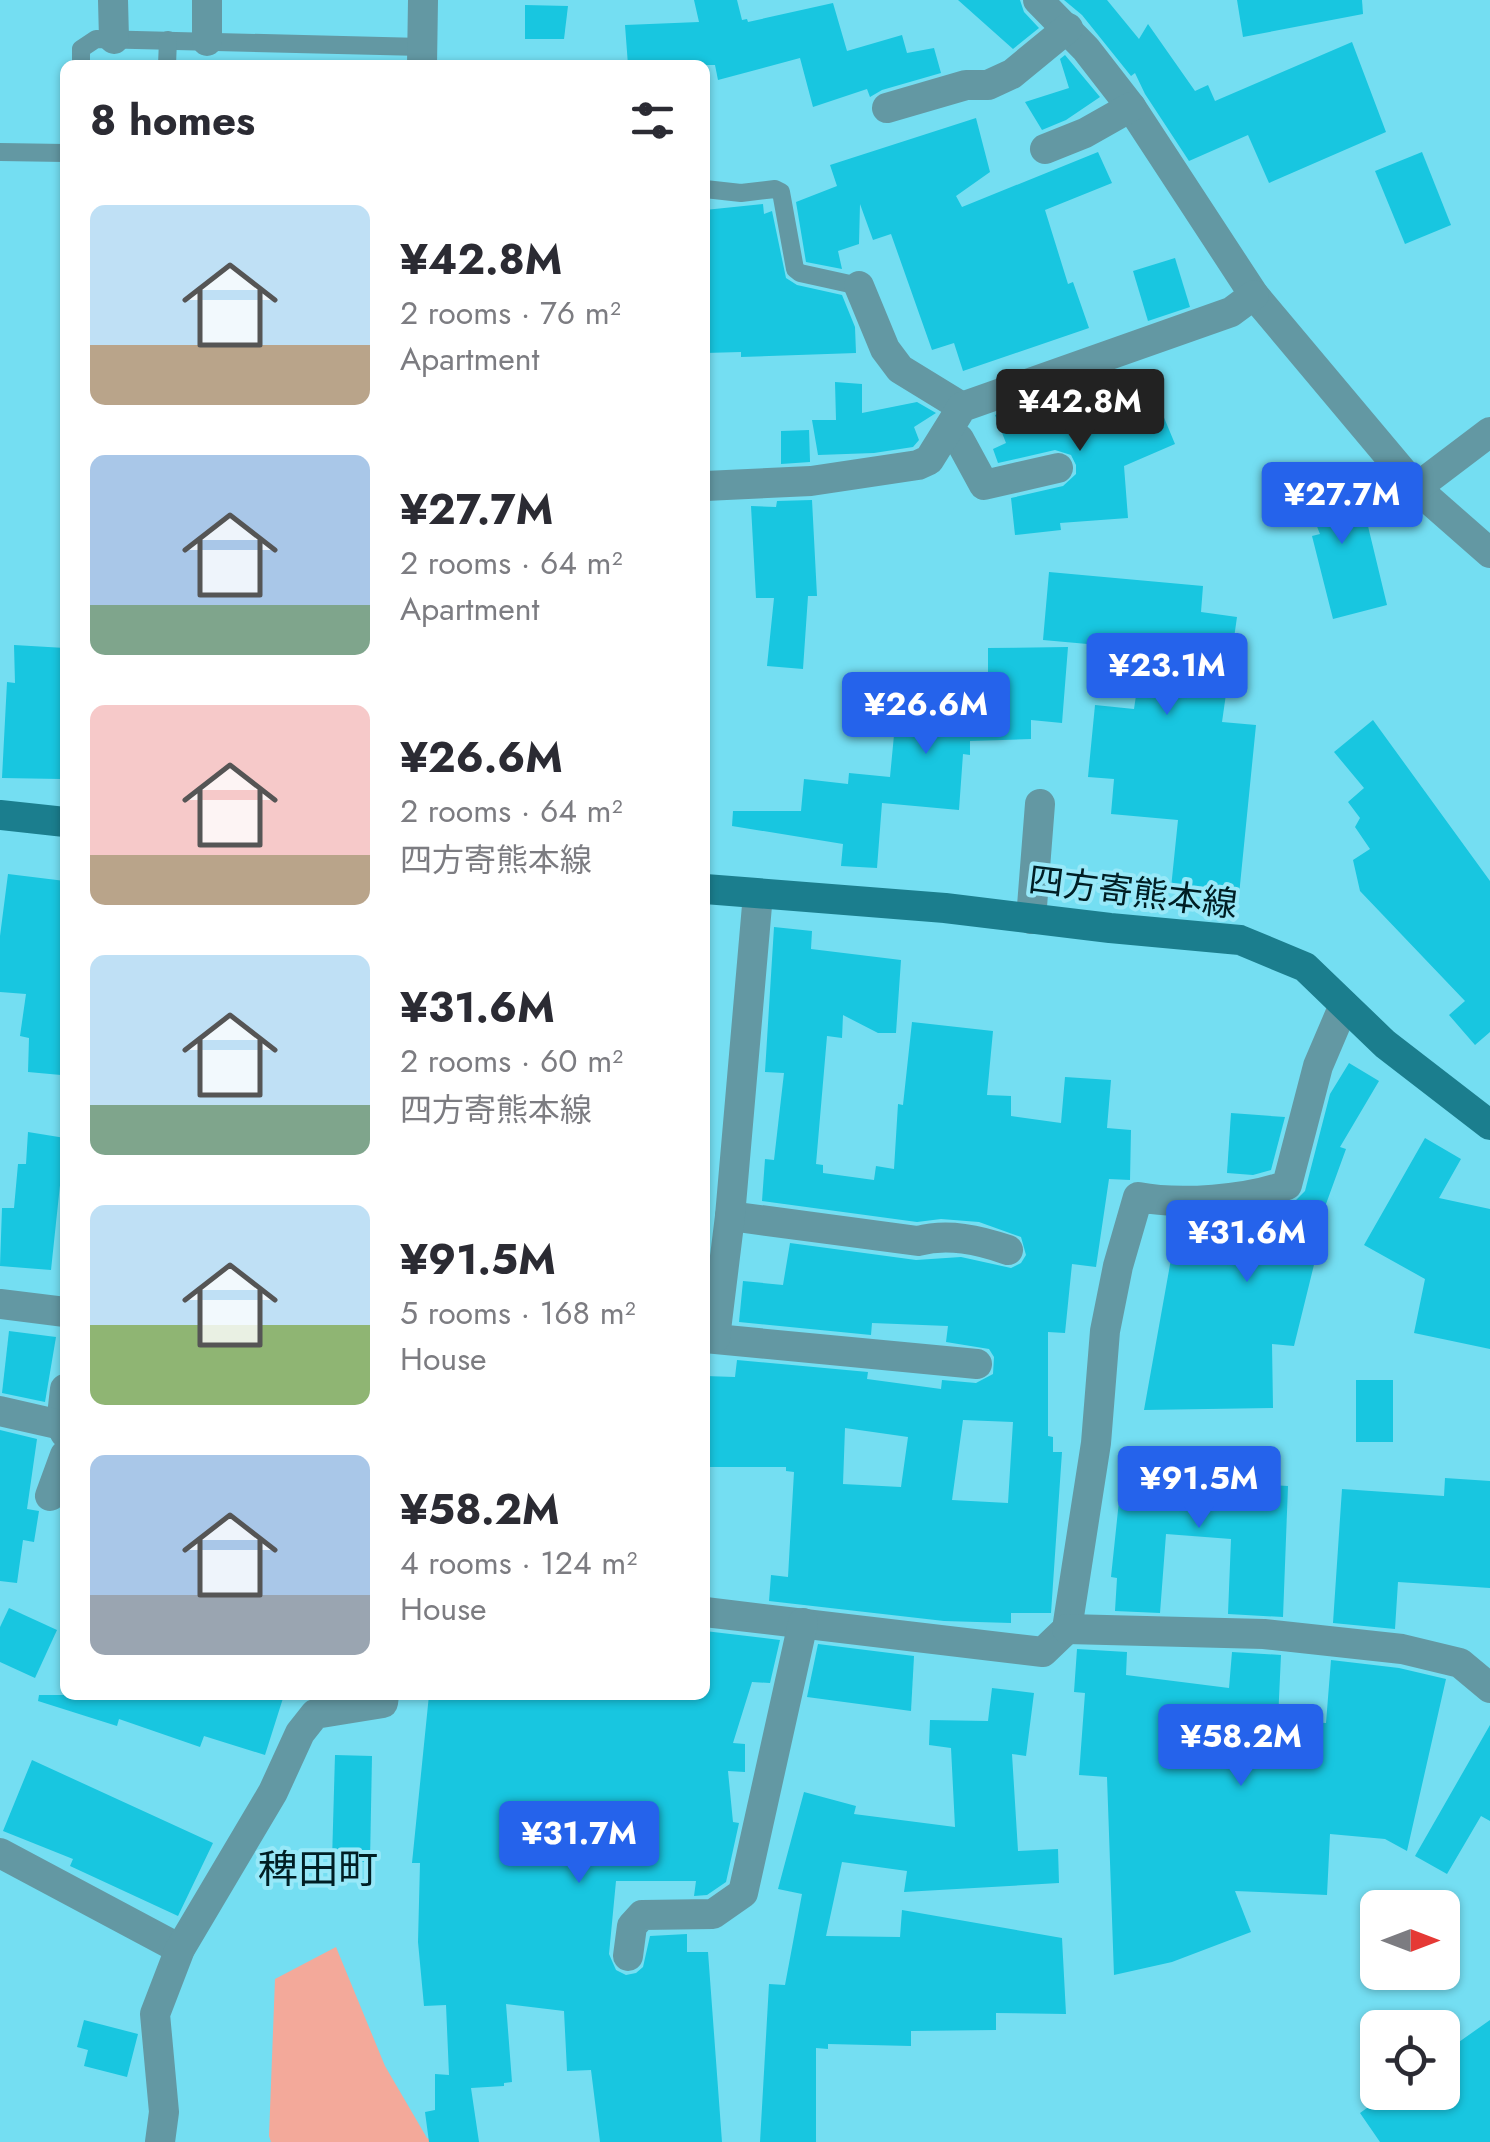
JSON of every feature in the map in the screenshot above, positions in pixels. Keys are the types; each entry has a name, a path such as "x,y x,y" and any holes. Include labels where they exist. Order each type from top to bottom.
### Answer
{"main road":[{"path":"0,815 60,821"},
{"name":"四方寄熊本線","path":"710,889 945,908 1240,940 1306,967 1384,1044 1490,1125"}],"street":[{"path":"114,0 114,39"},
{"path":"207,41 208,0"},
{"path":"422,56 423,0"},
{"path":"1038,0 1068,28 1132,106 1254,296 1416,488 1490,553"},
{"path":"887,108 966,85 988,85 1012,74 1068,28"},
{"path":"1045,149 1085,133 1132,106"},
{"path":"859,286 885,349 900,369 956,419 959,440 984,485 1058,468"},
{"path":"710,486 811,481 918,465 929,460 956,419 1231,312 1254,296"},
{"path":"1416,488 1490,432"},
{"path":"1032,918 1040,804"},
{"path":"758,894 730,1216 710,1338 976,1364"},
{"path":"710,1613 1043,1652 1067,1629 1096,1442 1106,1331 1118,1266 1138,1197 1162,1202 1268,1192 1287,1185 1318,1066 1344,1006"},
{"path":"730,1216 918,1241 939,1236 987,1242 1008,1250"},
{"path":"0,1304 60,1311"},
{"path":"0,1412 60,1428"},
{"path":"50,1496 60,1469"},
{"path":"628,1956 632,1926 642,1916 712,1914 742,1894 803,1623"},
{"path":"1067,1629 1264,1634 1402,1649 1460,1663 1490,1688"},
{"path":"160,2142 164,2112 156,2014 180,1948 315,1714 383,1700"},
{"path":"0,1853 180,1948"}],"lane":[{"path":"81,60 81,48 96,39 207,41 422,56"},
{"path":"167,60 168,40"},
{"path":"0,152 60,153"},
{"path":"710,190 741,194 776,189 781,192 795,268 800,273 859,286"}],"shaded area":[{"path":"336,1947 385,2066 427,2138 436,2142 271,2142 275,1979"}],"building":[{"path":"694,0 737,0 742,20 748,22 833,3 847,51 902,35 907,53 934,48 941,73 870,97 867,89 813,107 800,58 718,80 710,60 628,60 625,25 699,22"},
{"path":"958,0 1020,0 1024,12 1039,28 1013,49"},
{"path":"1064,0 1107,0 1139,39 1148,24 1195,91 1208,85 1215,101 1352,42 1386,132 1269,183 1248,135 1189,161 1135,73 1131,76 1082,15"},
{"path":"1237,0 1362,0 1363,14 1243,37"},
{"path":"525,5 568,6 564,39 525,39"},
{"path":"1065,55 1100,97 1066,120 1042,130 1025,102 1069,88 1060,59"},
{"path":"976,118 990,172 956,196 962,207 1098,152 1112,183 1045,210 1068,284 1073,282 1089,328 963,371 954,343 932,350 891,234 873,240 860,204 859,244 838,251 842,269 806,262 796,202 837,186 830,165"},
{"path":"1422,152 1451,225 1405,244 1375,171"},
{"path":"763,204 764,214 772,211 786,278 797,285 842,295 855,327 856,353 741,357 741,352 710,353 710,209"},
{"path":"1175,258 1190,307 1148,321 1133,271"},
{"path":"1101,378 1110,415 1155,396 1175,444 1124,466 1128,518 1060,523 1061,530 1015,535 1011,498 1063,486 1076,474 1076,465 1071,455 1055,450 998,463 993,449 1006,443 995,415"},
{"path":"835,382 862,384 862,413 917,402 936,413 914,427 919,440 913,447 818,455 812,420 836,420"},
{"path":"809,430 810,462 781,464 781,431"},
{"path":"1335,465 1358,525 1367,522 1387,605 1333,619 1312,536 1320,534 1298,479"},
{"path":"812,500 817,596 808,596 803,669 767,666 774,598 756,598 751,506 776,507 777,501"},
{"path":"1049,572 1203,586 1201,612 1237,617 1222,722 1256,725 1239,895 1171,888 1178,820 1111,814 1114,779 1088,777 1095,705 1134,709 1143,649 1043,640"},
{"path":"14,645 60,648 60,779 2,778 7,682 15,683"},
{"path":"1068,647 1062,723 1031,720 1031,739 970,741 970,755 963,754 959,810 882,803 877,868 841,866 843,844 732,826 733,811 801,811 804,779 848,784 849,773 890,777 896,714 981,712 979,679 988,678 988,648"},
{"path":"1373,720 1490,881 1490,1032 1475,1045 1449,1015 1465,1001 1360,891 1353,860 1370,849 1355,827 1360,818 1348,802 1364,788 1334,752"},
{"path":"8,874 60,880 60,1075 28,1072 29,1038 20,1036 26,994 0,992 0,936"},
{"path":"774,927 812,931 811,949 901,960 896,1033 878,1033 843,1015 842,1038 827,1036 816,1164 823,1165 823,1173 874,1180 876,1166 894,1169 898,1104 903,1105 912,1022 993,1031 987,1095 1011,1096 1011,1116 1061,1123 1065,1077 1111,1080 1107,1128 1131,1130 1130,1180 1109,1179 1096,1267 1072,1264 1065,1333 1048,1332 1048,1436 1053,1437 1053,1452 1062,1452 1051,1613 1011,1613 1011,1623 944,1621 769,1601 771,1575 788,1577 794,1472 786,1471 786,1467 710,1467 710,1376 735,1377 737,1360 868,1372 867,1379 941,1389 942,1380 976,1383 993,1374 994,1357 989,1349 946,1342 948,1326 872,1323 871,1335 739,1322 743,1281 783,1285 790,1243 916,1260 961,1257 1011,1268 1026,1255 1021,1237 979,1222 917,1222 762,1201 765,1159 774,1160 784,1073 765,1072","holes":["963,1420 1013,1422 1008,1503 952,1500","845,1428 908,1437 901,1487 843,1484"]},
{"path":"1349,1063 1379,1081 1340,1147 1346,1149 1322,1215 1326,1216 1294,1346 1272,1344 1273,1408 1144,1410 1178,1220 1262,1236 1264,1211 1294,1202 1305,1191 1330,1094"},
{"path":"1231,1113 1285,1117 1271,1170 1253,1175 1227,1173"},
{"path":"28,1132 60,1137 60,1185 51,1270 0,1266 2,1208 14,1208 18,1164 26,1164"},
{"path":"1425,1138 1461,1159 1439,1198 1490,1209 1490,1349 1414,1333 1425,1279 1364,1245"},
{"path":"9,1331 56,1337 45,1402 2,1393"},
{"path":"1356,1380 1393,1380 1393,1442 1356,1442"},
{"path":"0,1430 37,1439 27,1509 39,1511 34,1542 23,1540 17,1583 0,1581"},
{"path":"1141,1456 1236,1461 1235,1483 1288,1486 1283,1617 1228,1614 1231,1539 1166,1534 1160,1613 1115,1611 1117,1578 1111,1577 1123,1463 1141,1465"},
{"path":"1445,1478 1490,1481 1490,1588 1398,1582 1395,1629 1333,1623 1342,1489 1444,1496"},
{"path":"9,1608 57,1630 35,1678 0,1662 0,1627"},
{"path":"710,1632 780,1640 770,1683 752,1682 733,1743 745,1744 745,1772 728,1771 733,1822 739,1823 726,1882 707,1895 694,1896 696,1881 616,1881 609,1954 616,1970 626,1975 643,1967 650,1936 687,1934 687,1952 708,1952 722,2142 600,2142 591,2070 567,2071 564,2011 506,2004 512,2082 471,2088 479,2142 429,2142 425,2112 435,2110 435,2074 449,2075 446,2005 424,2006 418,1942 420,1863 412,1863 428,1700 710,1700"},
{"path":"818,1644 914,1656 911,1711 807,1697"},
{"path":"1077,1649 1127,1652 1126,1675 1229,1688 1232,1652 1281,1655 1278,1720 1326,1723 1331,1660 1399,1668 1446,1679 1407,1851 1385,1839 1330,1834 1327,1895 1235,1891 1251,1932 1172,1962 1114,1975 1107,1777 1079,1775 1085,1693 1074,1692"},
{"path":"992,1688 1034,1693 1026,1756 1012,1754 1018,1851 1058,1849 1059,1883 904,1892 907,1871 842,1862 826,1936 900,1937 902,1910 1062,1938 1066,2014 996,2013 996,2030 911,2031 911,2046 828,2044 828,2049 816,2048 816,2142 760,2142 769,1984 785,1985 802,1894 778,1889 804,1792 856,1806 854,1814 955,1827 951,1748 929,1745 930,1720 988,1721"},
{"path":"39,1695 60,1695 60,1700 282,1700 265,1755 204,1736 200,1747 119,1719 117,1726 38,1701"},
{"path":"1490,1725 1490,1821 1481,1816 1447,1874 1415,1856"},
{"path":"335,1755 372,1756 370,1862 332,1861"},
{"path":"32,1760 213,1843 178,1916 70,1866 73,1859 3,1831"},
{"path":"84,2020 138,2034 127,2077 84,2066 88,2050 77,2047"},
{"path":"1490,2020 1490,2142 1380,2142 1360,2113 1364,2110 1460,2110 1460,2041"}],"district":[{"name":"稗田町","path":"318,1869"}]}
